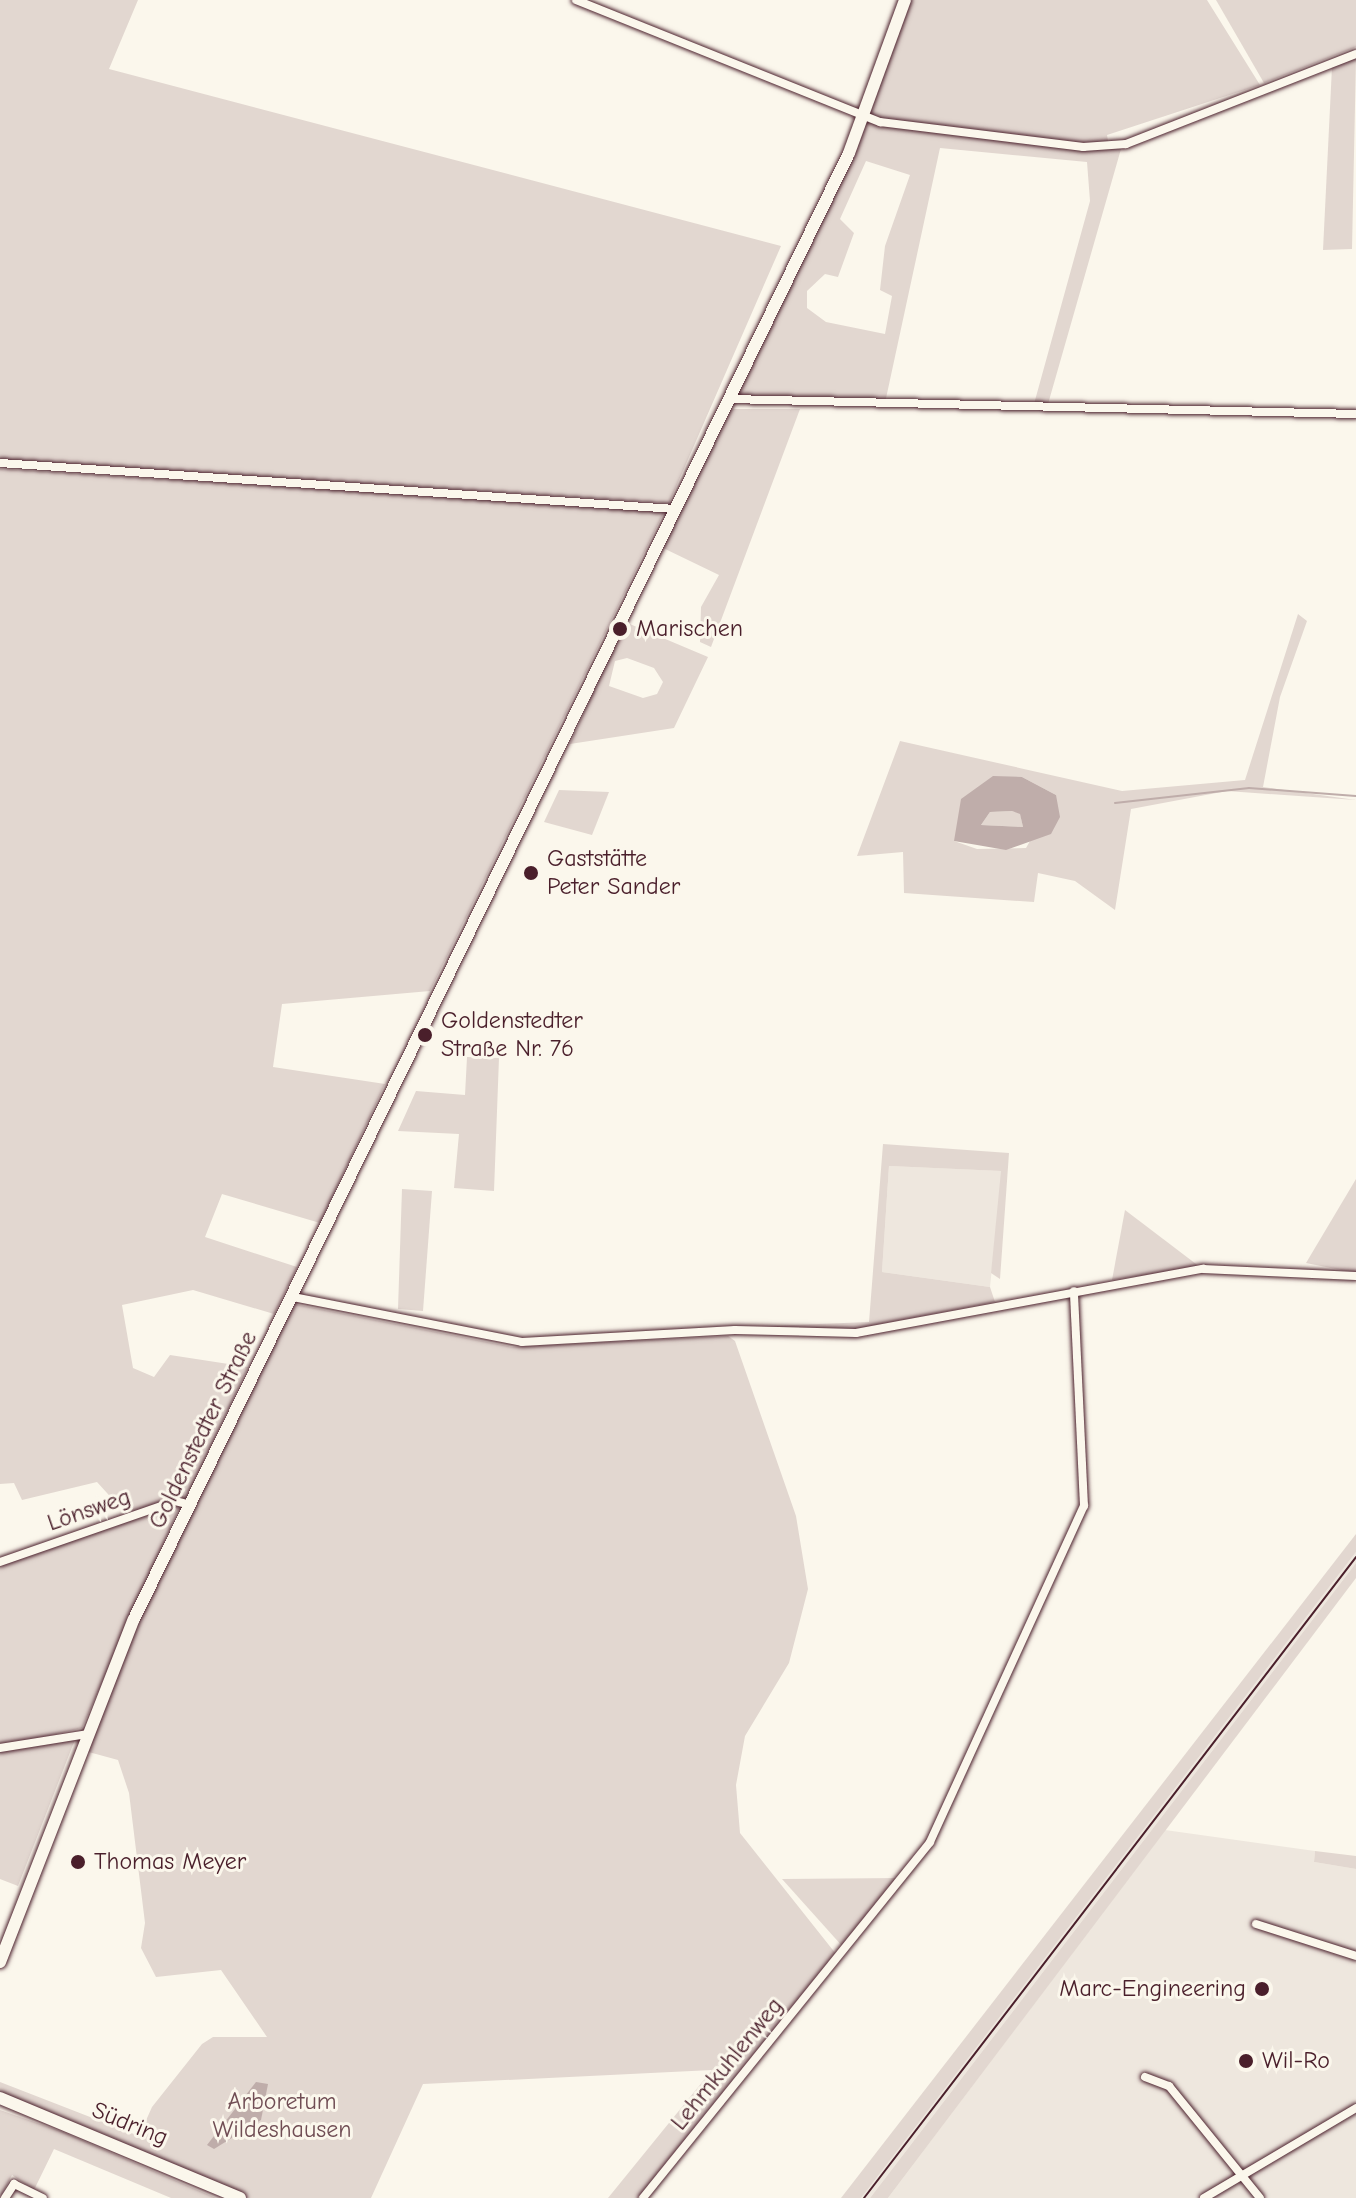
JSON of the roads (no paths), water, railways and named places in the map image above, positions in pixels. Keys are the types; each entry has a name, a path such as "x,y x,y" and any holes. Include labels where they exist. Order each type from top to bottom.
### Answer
{"main road":[{"name":"Goldenstedter Straße","path":"0,1962 87,1734 191,1505 866,115 905,0"},
{"name":"Südring","path":"0,2098 240,2198"}],"street":[{"path":"576,0 866,115 1117,147 1356,54"},
{"path":"729,399 1356,414"},
{"path":"0,463 675,509"},
{"path":"293,1297 522,1342 735,1330 856,1333 1203,1269 1356,1276"},
{"name":"Lehmkuhlenweg","path":"643,2198 930,1842 1081,1517 1074,1291"},
{"name":"Lönsweg","path":"0,1562 175,1501 191,1505"},
{"path":"0,1748 87,1734"},
{"path":"1256,1924 1356,1956"},
{"path":"1145,2077 1169,2086 1246,2176 1260,2198"},
{"path":"1204,2198 1246,2176 1356,2108"},
{"path":"5,2198 14,2184 43,2198"}],"waterway":[{"path":"1115,803 1249,788 1356,796"}],"railway":[{"path":"864,2198 1356,1557"}],"place":[{"name":"Marischen","path":"620,629"},
{"name":"Gaststätte Peter Sander","path":"531,873"},
{"name":"Goldenstedter Straße Nr. 76","path":"425,1035"},
{"name":"Thomas Meyer","path":"78,1862"},
{"name":"Marc-Engineering","path":"1262,1989"},
{"name":"Wil-Ro","path":"1246,2061"}],"park label":[{"name":"Arboretum Wildeshausen","path":"282,2116"}]}
